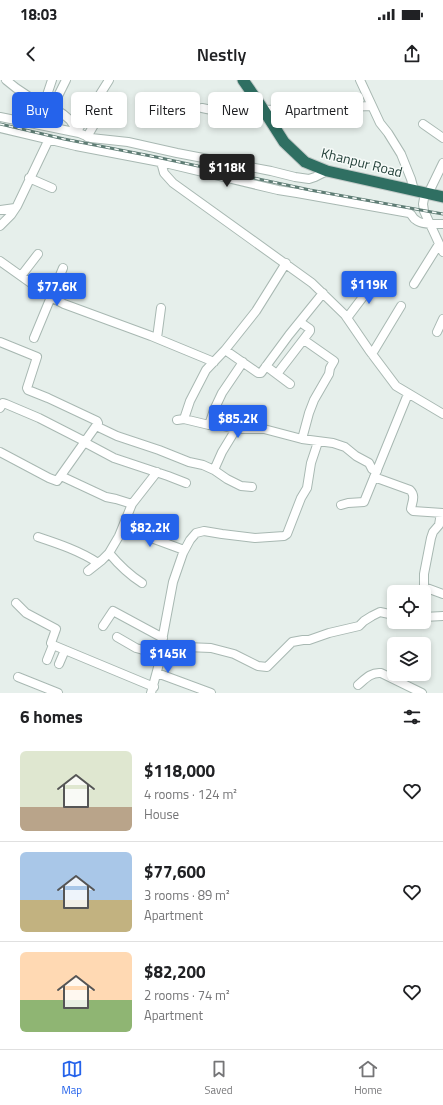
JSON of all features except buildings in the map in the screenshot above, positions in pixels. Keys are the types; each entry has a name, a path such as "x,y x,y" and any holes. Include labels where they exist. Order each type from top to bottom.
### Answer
{"highway":[{"name":"Khanpur Road","path":"243,80 252,92"},
{"name":"Khanpur Road","path":"264,110 284,142 305,162 327,171 443,197"}],"street":[{"path":"6,80 23,92"},
{"path":"48,92 52,80"},
{"path":"60,92 66,80"},
{"path":"78,132 109,80"},
{"path":"360,80 380,123 401,154 414,190"},
{"path":"264,110 372,106"},
{"path":"202,108 208,109"},
{"path":"63,115 70,120 78,132"},
{"path":"0,117 78,132 98,139 128,142 295,177 309,179 327,171"},
{"path":"423,124 443,138"},
{"path":"0,128 76,146 161,162 278,190 409,214 419,222 443,224"},
{"path":"87,136 92,128"},
{"path":"0,226 11,215 15,208 49,139"},
{"path":"161,162 164,173 173,183 312,283 347,318 396,386 443,414"},
{"path":"443,163 426,193 423,204 424,211 443,252"},
{"path":"30,178 52,188"},
{"path":"0,210 15,208"},
{"path":"414,284 439,244"},
{"path":"21,276 38,254"},
{"path":"0,261 64,304 157,338 214,362"},
{"path":"286,264 256,311 225,350 206,370 180,419 236,429 264,429 302,439 333,443 344,447 369,463 375,474 410,490 414,497 411,506 413,511 442,513 439,525 431,538 423,585"},
{"path":"34,338 63,268"},
{"path":"347,318 375,281"},
{"path":"225,350 258,373 261,373 323,294"},
{"path":"372,354 401,306"},
{"path":"157,338 161,308"},
{"path":"437,332 443,319"},
{"path":"278,374 310,331 310,329 300,322"},
{"path":"302,439 314,400 329,374 334,360 304,340"},
{"path":"0,342 37,357 27,388 28,390 97,421 98,423 57,481 0,452"},
{"path":"209,425 222,393 243,362"},
{"path":"266,366 290,384"},
{"path":"341,505 364,502 408,394"},
{"path":"0,408 4,403 39,418 114,458 186,483"},
{"path":"96,426 117,436 189,462 203,465 241,486 252,487"},
{"path":"214,470 222,452 236,429"},
{"path":"53,645 153,690 161,656 162,642 173,582 184,550 190,540 196,533 204,531 255,538 284,536 287,534 301,498 307,488 311,462 318,442"},
{"path":"88,571 108,553 119,536 132,504 157,472"},
{"path":"61,476 106,497 132,504"},
{"path":"124,524 154,539 184,550"},
{"path":"38,537 82,554 98,563"},
{"path":"108,553 129,575 142,583"},
{"path":"431,591 443,594"},
{"path":"16,603 26,613 56,629 51,643 53,645 47,660"},
{"path":"103,626 113,611 162,642 211,648 234,654 258,666 267,667 292,642 309,640 329,633 359,626 364,621 380,612 387,614"},
{"path":"431,617 443,616"},
{"path":"117,637 136,648 161,656"},
{"path":"59,664 65,650"},
{"path":"157,673 211,693"},
{"path":"358,685 371,674 381,673 422,693"},
{"path":"18,677 58,693"}],"railway":[{"path":"0,124 64,139 310,190 443,214"}]}
